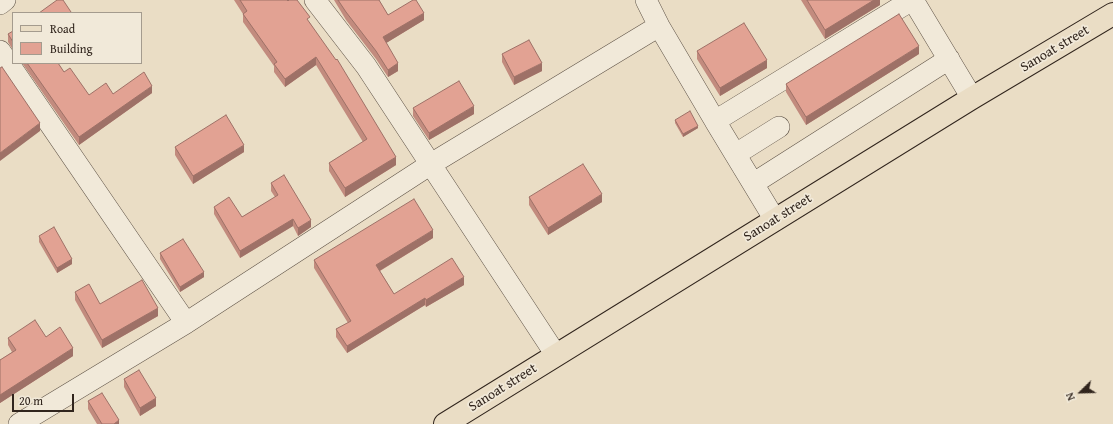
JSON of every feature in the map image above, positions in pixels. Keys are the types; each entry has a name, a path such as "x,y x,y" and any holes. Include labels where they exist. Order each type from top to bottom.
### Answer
{"main road":[{"name":"Sanoat street","path":"445,424 972,98 1113,14"}],"street":[{"path":"0,4 5,0"},
{"path":"315,0 366,66 556,355"},
{"path":"646,0 659,26 775,220"},
{"path":"716,121 861,21 912,0 972,98"},
{"path":"19,424 186,323 431,164 659,26"},
{"path":"0,51 186,323"},
{"path":"754,183 948,59"},
{"path":"736,154 778,127"}],"building":[{"path":"57,0 63,0 71,12 40,12"},
{"path":"240,0 297,0 310,17 307,19 336,60 337,59 396,157 345,188 329,163 367,139 316,57 285,79 274,64 277,62 243,14 247,11"},
{"path":"338,0 379,0 388,15 413,0 416,0 424,13 383,37 398,63 388,70 376,51"},
{"path":"807,0 874,0 825,30"},
{"path":"899,14 919,46 806,117 786,84"},
{"path":"744,23 767,60 720,88 697,51"},
{"path":"12,32 12,40 8,34"},
{"path":"529,40 542,63 514,77 502,54"},
{"path":"28,64 59,64 64,72 70,68 89,95 106,83 113,94 144,72 152,86 79,137"},
{"path":"2,67 40,123 0,153 0,68"},
{"path":"459,81 474,106 429,133 413,108"},
{"path":"690,111 698,126 683,134 675,120"},
{"path":"226,115 244,145 193,176 175,147"},
{"path":"583,164 602,194 548,228 529,197"},
{"path":"284,175 311,220 298,228 293,219 240,251 214,207 229,197 242,217 278,195 271,183"},
{"path":"414,199 433,230 376,265 394,294 452,258 464,277 426,300 425,298 347,346 336,329 351,321 314,260"},
{"path":"54,227 72,259 57,268 39,236"},
{"path":"183,239 204,272 180,287 160,253"},
{"path":"142,280 158,308 102,340 75,292 89,284 100,304"},
{"path":"35,320 46,337 60,327 73,348 0,395 0,360 16,350 8,338"},
{"path":"139,370 156,398 140,408 124,379"},
{"path":"102,393 119,420 114,424 102,424 88,401"}]}
